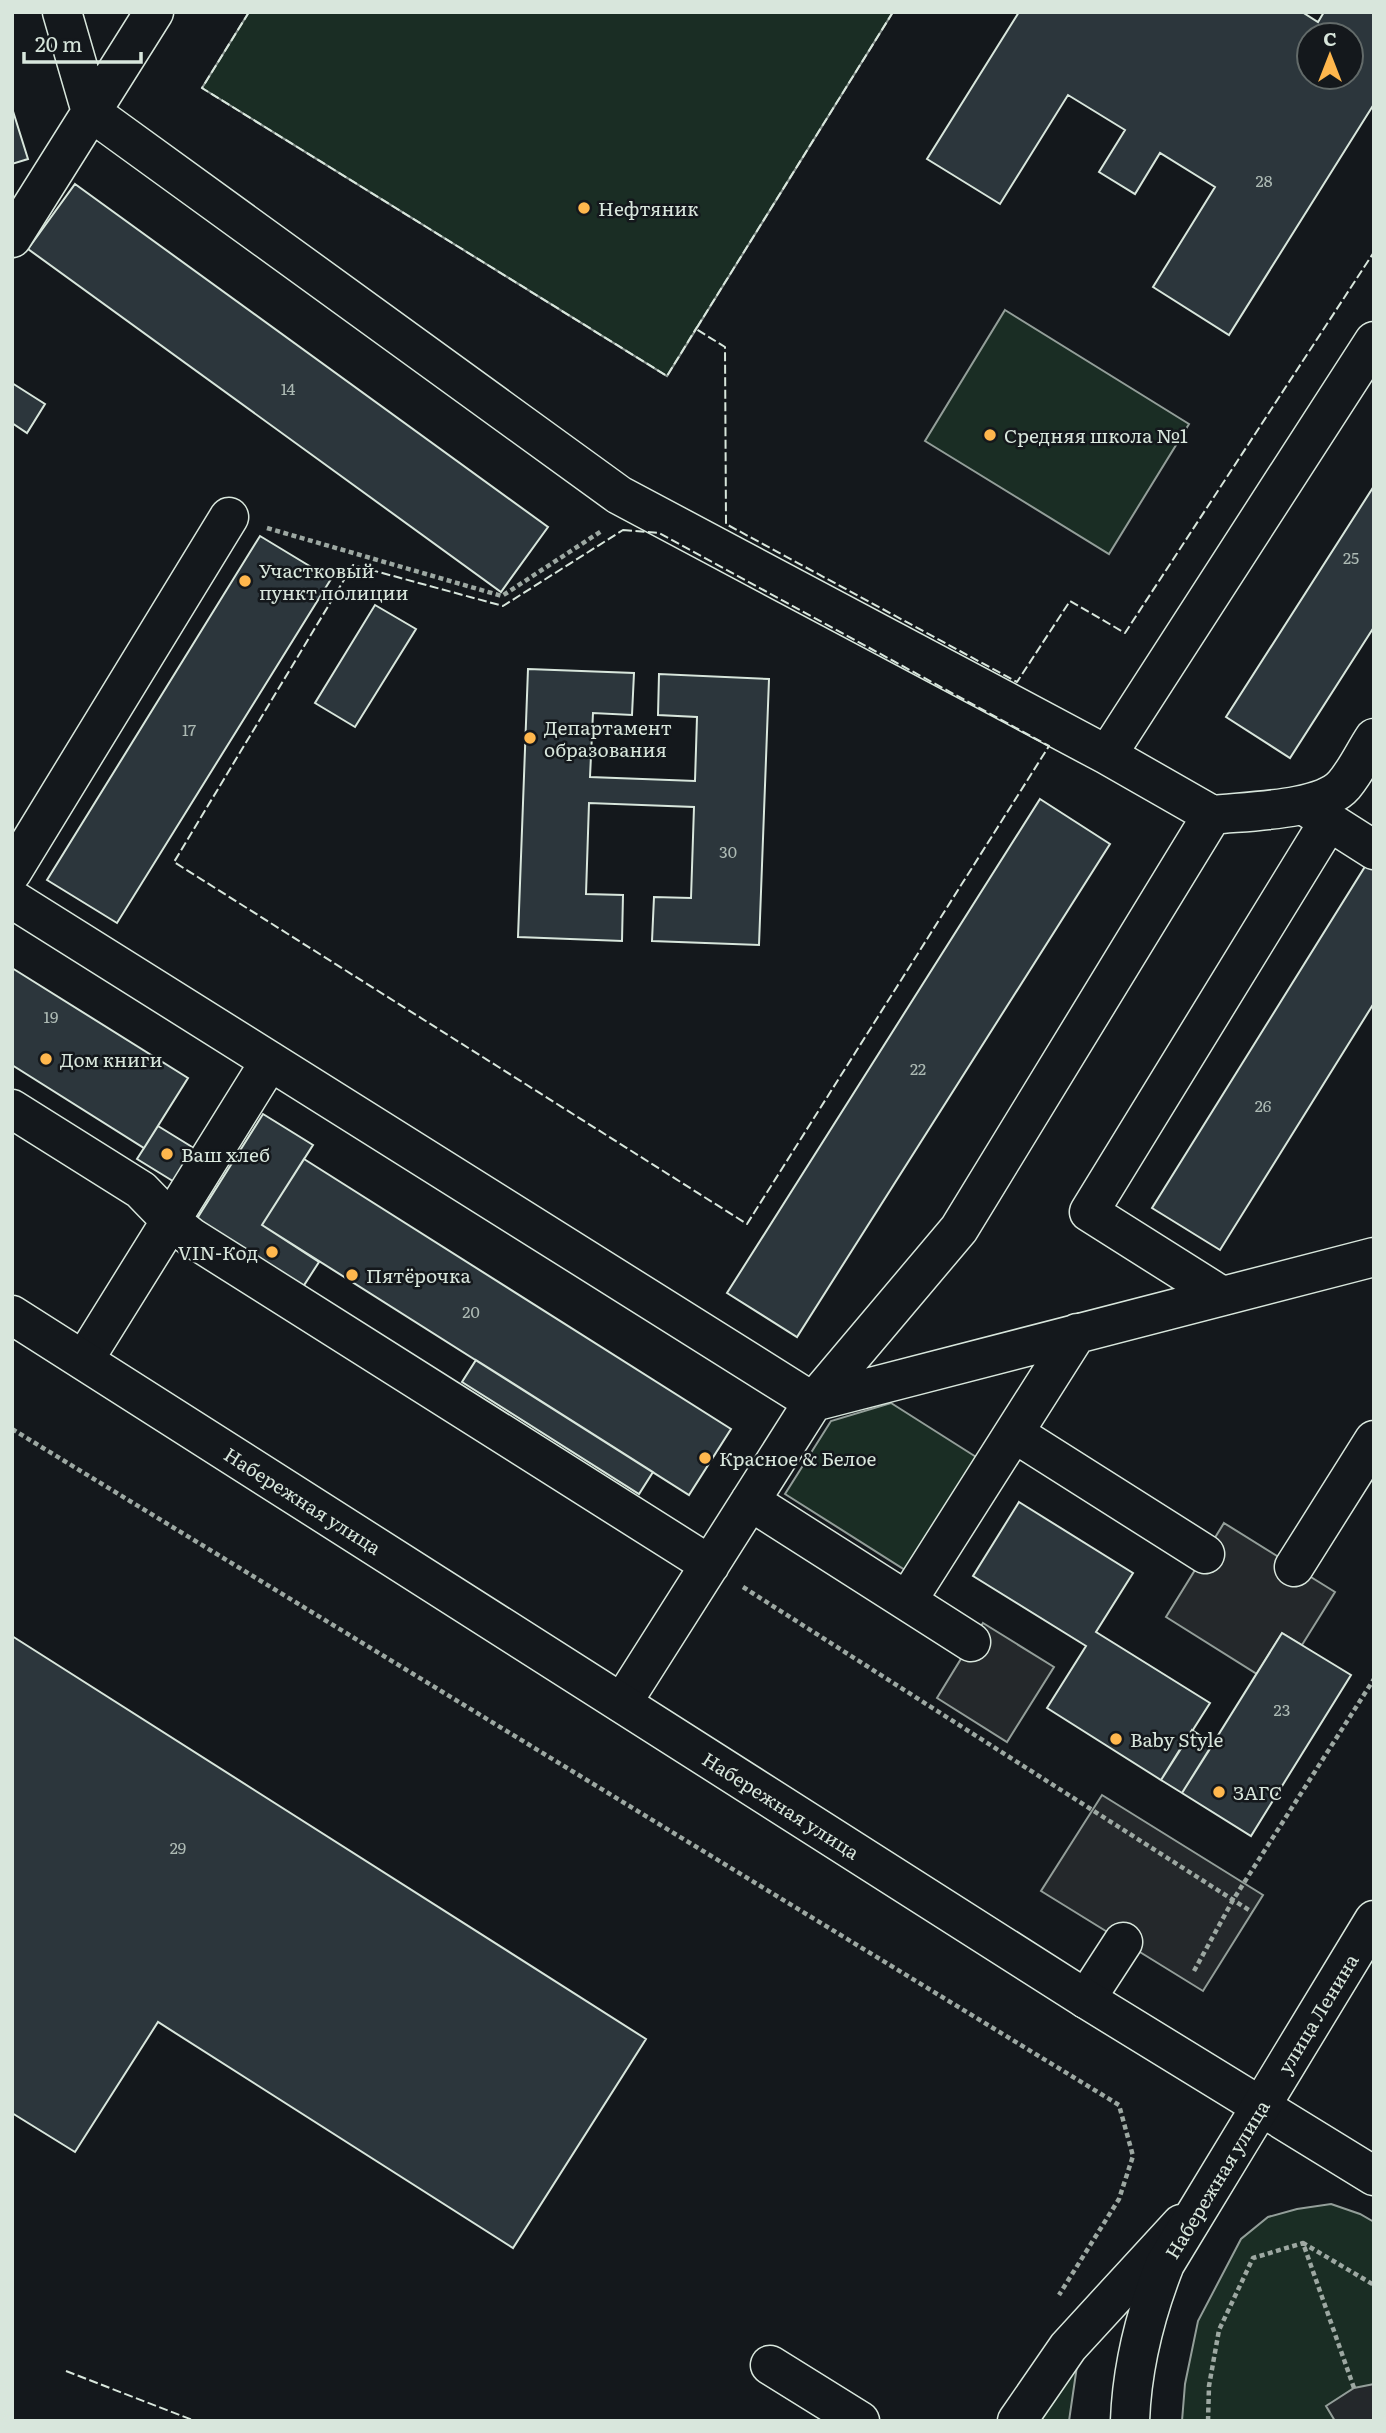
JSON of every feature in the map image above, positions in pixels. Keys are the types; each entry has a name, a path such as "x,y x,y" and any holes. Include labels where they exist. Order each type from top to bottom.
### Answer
{"main road":[{"path":"62,12 90,113 619,495 1107,755 1212,815 1316,813 1374,850"},
{"path":"12,238 154,12"},
{"path":"1107,755 1374,341"},
{"path":"12,872 229,517"},
{"path":"1222,1296 1089,1212 1316,813 1326,799 1343,786 1374,738"},
{"path":"622,1703 813,1402 959,1229 1212,815"},
{"path":"12,899 813,1402 1374,1257"},
{"path":"84,1360 270,1061"},
{"path":"12,1110 141,1190 171,1221 203,1245 710,1565"},
{"name":"Набережная улица","path":"12,1315 1086,1999 1261,2106 1165,2264 1148,2308 1136,2354 1130,2421"},
{"path":"907,1601 1077,1333"},
{"path":"1014,1433 1205,1554"},
{"path":"1294,1567 1374,1440"},
{"path":"750,1501 971,1642"},
{"name":"улица Ленина","path":"1261,2106 1374,1920"},
{"path":"1086,1999 1123,1942"},
{"path":"1261,2106 1374,2176"},
{"path":"1017,2421 1068,2347 1204,2200"},
{"path":"770,2365 860,2421"}],"path":[{"path":"229,517 502,596 639,506"},
{"path":"12,1429 1119,2105 1133,2156 1119,2199 1053,2304"},
{"path":"710,1565 1252,1912"},
{"path":"1194,1971 1233,1900 1374,1679"},
{"path":"1208,2421 1209,2386 1219,2330 1253,2258 1303,2242 1374,2284"},
{"path":"1303,2242 1354,2388"}],"green space":[{"name":"Нефтяник","path":"249,12 893,12 667,376 202,88"},
{"path":"1005,310 1189,424 1109,554 925,441"},
{"path":"891,1403 984,1462 913,1575 785,1494 831,1421"},
{"path":"1331,2204 1374,2222 1374,2421 1182,2421 1185,2384 1198,2321 1241,2239 1268,2217"},
{"path":"1078,2359 1069,2421 1036,2421"}],"shaded area":[{"path":"1224,1523 1335,1592 1302,1645 1282,1633 1257,1674 1166,1617"},
{"path":"983,1623 1054,1667 1007,1742 937,1698"},
{"path":"1102,1795 1263,1895 1203,1991 1041,1891"},
{"path":"1374,2384 1374,2421 1335,2421 1326,2406 1354,2388"}],"building":[{"path":"1019,12 1302,12 1316,21 1295,21 1295,91 1365,91 1365,21 1319,21 1324,12 1374,12 1374,104 1229,335 1153,287 1215,187 1160,153 1135,194 1099,172 1125,130 1068,95 1000,204 927,159"},
{"path":"12,108 28,159 12,164"},
{"path":"75,184 548,527 501,592 28,249"},
{"path":"12,383 45,404 27,433 12,423"},
{"path":"1374,486 1374,627 1290,758 1226,717"},
{"path":"260,536 331,579 117,923 47,880"},
{"path":"375,605 416,629 355,727 315,703"},
{"path":"528,669 634,673 632,715 593,713 590,777 695,781 697,717 658,715 659,674 769,679 759,945 652,941 654,897 691,898 694,807 589,803 586,894 623,895 622,941 518,937"},
{"path":"1040,799 1110,844 797,1337 727,1293"},
{"path":"1366,865 1374,870 1374,1003 1220,1250 1152,1208"},
{"path":"12,968 188,1078 144,1148 12,1065"},
{"path":"263,1114 313,1145 262,1225 319,1262 299,1293 193,1225"},
{"name":"Ваш хлеб","path":"158,1126 197,1150 176,1183 137,1159"},
{"path":"304,1159 731,1429 689,1495 262,1225"},
{"path":"476,1360 653,1472 639,1494 462,1382"},
{"path":"1019,1502 1133,1573 1096,1632 1210,1703 1161,1780 1047,1708 1086,1646 973,1576"},
{"path":"1282,1633 1351,1675 1251,1836 1182,1793"},
{"path":"12,1636 646,2039 513,2248 158,2022 75,2152 12,2113"},
{"path":"1192,1730 1213,1744 1182,1793 1161,1780"}],"fence":[{"path":"249,12 202,88 667,376 697,327"},
{"path":"893,12 696,329 725,347 726,524 1017,682 1070,601 1125,633 1374,252"},
{"path":"623,530 659,533 1049,746 747,1224 174,862 353,565 503,606 623,530"},
{"path":"66,2371 195,2421"}],"place":[{"name":"Нефтяник","path":"584,208"},
{"name":"Средняя школа №1","path":"990,435"},
{"name":"Участковый пункт полиции","path":"245,581"},
{"name":"Департамент образования","path":"530,738"},
{"name":"Дом книги","path":"46,1059"},
{"name":"Ваш хлеб","path":"167,1154"},
{"name":"VIN-Код","path":"272,1252"},
{"name":"Пятёрочка","path":"352,1275"},
{"name":"Красное & Белое","path":"705,1458"},
{"name":"Baby Style","path":"1116,1739"},
{"name":"ЗАГС","path":"1219,1792"}]}
